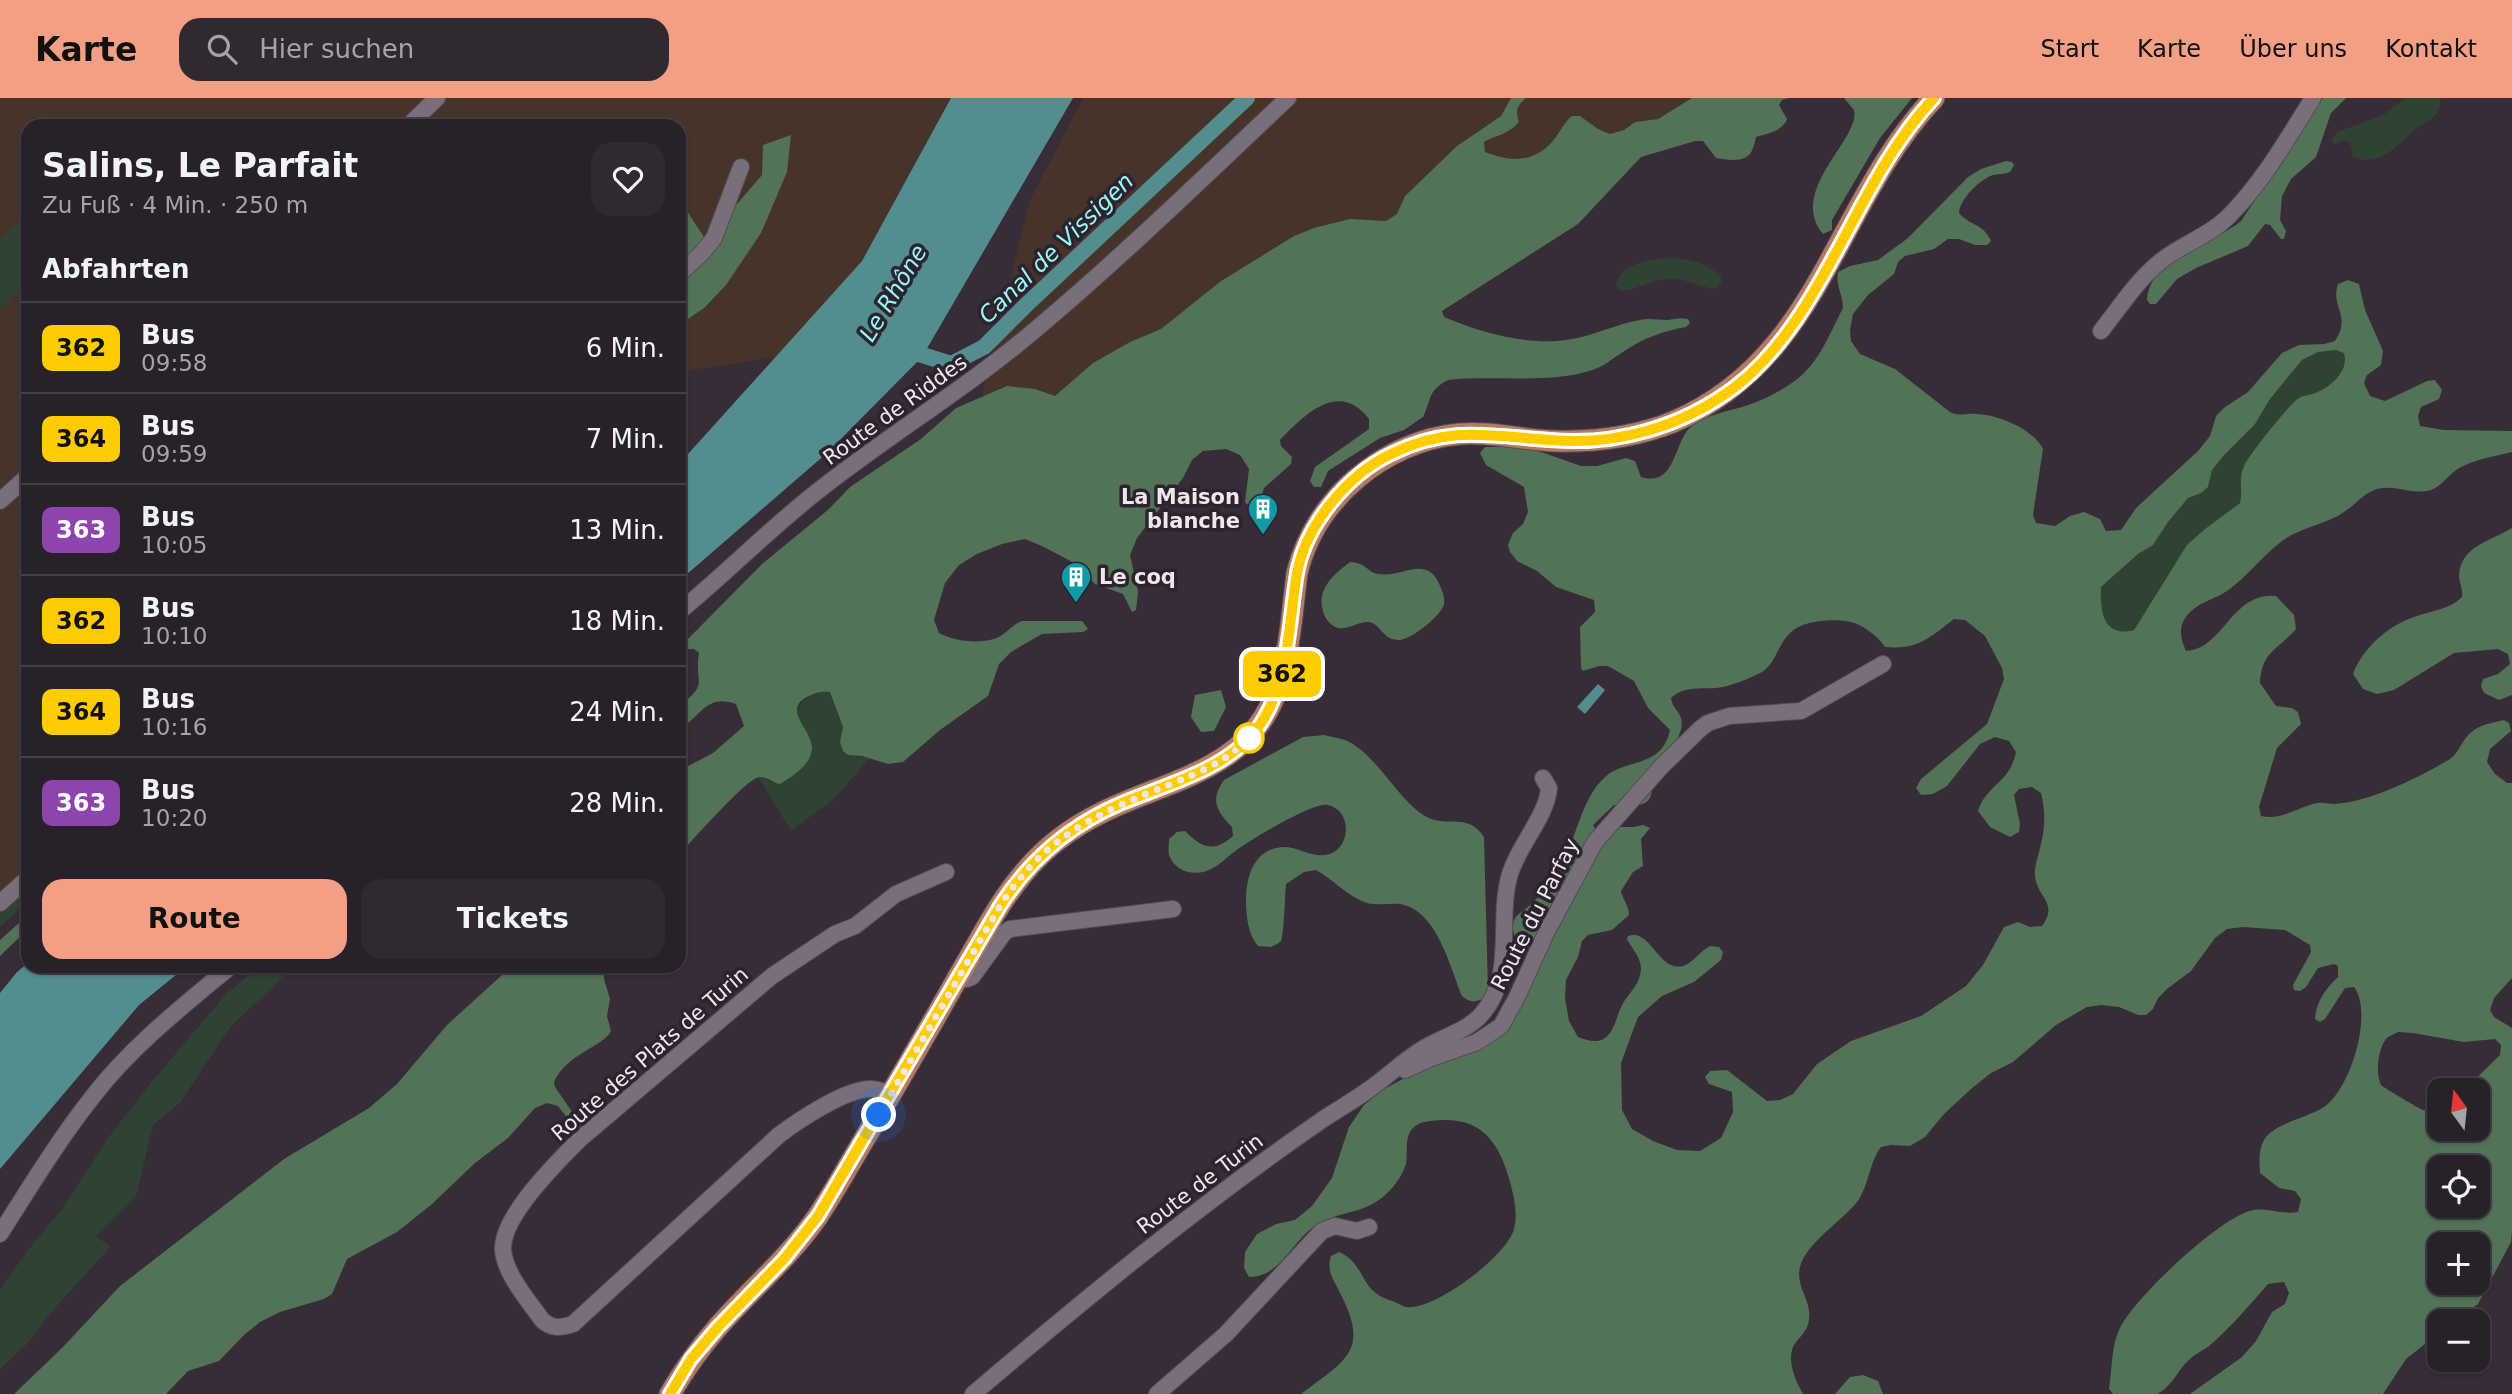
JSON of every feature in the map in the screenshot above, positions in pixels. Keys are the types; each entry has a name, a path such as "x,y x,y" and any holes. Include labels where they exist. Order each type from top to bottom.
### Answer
{"main road":[{"path":"670,1394 691,1359 784,1259 818,1216 1011,889 1048,848 1081,824 1102,812 1209,767 1233,752 1256,729 1277,692 1283,670 1301,558 1322,518 1353,481 1390,454 1442,436 1481,433 1554,441 1601,440 1650,430 1712,402 1757,367 1789,328 1897,145 1917,115 1934,98"}],"street":[{"path":"415,119 437,98"},
{"name":"Route de Riddes","path":"686,606 823,487 990,367 1034,331 1147,231 1288,98"},
{"path":"2101,331 2132,291 2161,261 2215,228 2234,210 2262,176 2313,98"},
{"path":"686,268 714,238 741,167"},
{"path":"0,501 21,482"},
{"name":"Route du Parfay","path":"1392,1071 1399,1073 1429,1059 1466,1047 1501,1026 1595,842 1661,767 1700,729 1728,716 1801,710 1883,664"},
{"name":"Route de Turin","path":"973,1394 1162,1237 1424,1048 1479,1017 1489,1004 1498,982 1504,952 1506,897 1510,874 1547,798 1549,788 1543,778"},
{"name":"Route des Plats de Turin","path":"891,1094 866,1088 819,1108 779,1135 573,1324 561,1328 550,1326 542,1320 508,1267 503,1252 504,1240 514,1217 579,1140 772,976 835,934 855,926 896,894 946,872"},
{"path":"0,904 21,884"},
{"path":"960,975 967,979 972,977 1004,933 1010,929 1173,909"},
{"path":"0,1234 48,1158 93,1095 138,1046 223,973"},
{"path":"1157,1394 1226,1334 1322,1231 1335,1226 1357,1231 1369,1227"}],"shaded area":[{"path":"0,98 951,98 862,261 777,357 686,371 686,119 21,119 21,879 0,898"},
{"path":"1083,98 1511,98 1501,116 1457,146 1405,196 1397,214 1386,221 1314,228 1294,236 1221,281 1161,329 1130,342 1093,363 1055,396 1035,389 982,396 1030,200"},
{"path":"1511,98 1526,98 1518,108 1519,122 1507,132 1484,142 1485,152 1503,158 1521,159 1545,149 1572,116 1580,116 1610,134 1624,130 1635,122 1658,119 1692,98 1789,98 1782,100 1779,105 1787,119 1785,123 1774,131 1756,137 1747,157 1737,160 1716,158 1703,141 1695,141 1641,157 1578,224 1442,311 1444,317 1474,328 1524,340 1556,341 1581,337 1643,319 1685,318 1690,323 1686,327 1648,338 1599,367 1573,375 1448,380 1433,392 1423,417 1404,430 1380,438 1328,471 1321,487 1314,487 1310,481 1315,467 1369,429 1369,419 1358,408 1346,402 1323,405 1300,420 1280,440 1281,446 1292,457 1291,464 1264,488 1260,502 1249,506 1245,502 1249,469 1240,455 1226,449 1203,451 1192,460 1183,478 1137,538 1130,555 1138,592 1136,610 1132,612 1123,594 1095,584 1076,564 1025,539 977,554 959,565 945,583 934,620 939,633 966,641 987,641 998,638 1022,621 1082,621 1088,629 1083,632 1042,634 1011,652 999,664 988,696 940,730 903,762 888,764 848,755 843,751 840,742 843,727 830,692 809,696 797,707 797,714 812,748 805,765 780,784 761,777 752,781 731,799 686,847 686,767 713,753 744,726 736,704 726,702 710,704 686,725 686,700 699,682 699,653 694,649 686,649 686,641 762,564 829,509 850,487 921,439 956,408 1007,386 1035,389 1055,396 1093,363 1130,342 1161,329 1221,281 1294,236 1350,219 1386,221 1397,214 1405,196 1457,146 1501,116"},
{"path":"1526,98 1692,98 1658,119 1635,122 1624,130 1610,134 1580,116 1566,121 1552,142 1536,156 1522,160 1485,153 1484,143 1498,134 1511,131 1517,106"},
{"path":"1844,98 1912,98 1880,138 1832,220 1832,230 1823,234 1814,217 1814,200 1819,183 1853,122 1854,110"},
{"path":"2323,98 2346,98 2331,113 2316,157 2291,179 2282,196 2280,220 2286,231 2284,239 2281,239 2270,225 2265,224 2248,246 2177,279 2156,304 2150,304 2147,300 2151,285 2171,262 2241,221"},
{"path":"2405,98 2441,98 2435,115 2387,154 2363,160 2353,157 2350,142 2345,140 2334,144 2331,140 2337,132 2383,115"},
{"path":"791,135 787,172 761,233 726,285 704,308 686,320 686,210 706,240 762,175 763,145"},
{"path":"2006,161 2014,165 2010,172 1993,175 1982,181 1971,191 1960,208 1959,213 1984,231 1991,241 1987,245 1975,245 1959,239 1948,239 1934,249 1905,256 1898,262 1894,274 1868,295 1853,314 1851,341 1860,354 1895,369 1950,412 1995,417 2032,435 2043,449 2033,515 2036,523 2055,526 2070,516 2084,512 2100,519 2106,531 2121,530 2136,508 2198,451 2210,436 2216,416 2248,392 2282,353 2299,345 2335,341 2342,324 2336,292 2338,284 2348,280 2359,284 2365,310 2383,351 2381,365 2367,375 2364,383 2370,396 2385,401 2427,381 2435,380 2442,390 2439,399 2421,407 2418,416 2420,426 2444,430 2512,431 2512,452 2461,467 2432,490 2374,490 2337,516 2289,536 2227,591 2188,614 2181,632 2186,651 2199,648 2210,641 2238,611 2261,597 2276,596 2294,615 2296,629 2267,658 2260,683 2276,706 2292,708 2298,712 2301,724 2277,748 2259,807 2261,816 2283,815 2318,803 2349,802 2379,793 2409,781 2450,759 2476,729 2504,720 2509,723 2511,731 2490,749 2487,762 2495,774 2507,783 2512,783 2512,978 2494,998 2490,1010 2494,1017 2512,1028 2511,1242 2490,1281 2490,1232 2427,1232 2427,1295 2483,1295 2478,1304 2471,1309 2427,1309 2427,1342 2406,1359 2383,1394 2190,1394 2242,1357 2256,1341 2272,1312 2285,1304 2289,1293 2284,1282 2268,1284 2224,1332 2186,1363 2163,1391 2157,1394 2113,1394 2109,1389 2113,1351 2119,1330 2140,1300 2177,1262 2218,1229 2250,1211 2262,1209 2298,1212 2301,1199 2295,1191 2279,1188 2260,1173 2261,1146 2266,1137 2276,1129 2324,1107 2334,1098 2356,1050 2361,1014 2360,999 2354,987 2345,988 2325,1019 2320,1022 2315,1019 2322,996 2338,977 2338,966 2334,964 2318,968 2306,987 2300,991 2294,990 2293,985 2311,952 2310,945 2285,930 2243,927 2227,929 2215,938 2191,971 2167,989 2146,1015 2138,1015 2119,1007 2087,1007 2056,1025 2013,1062 1991,1073 1972,1088 1944,1114 1925,1137 1910,1146 1881,1147 1857,1202 1809,1249 1800,1267 1800,1281 1809,1319 1805,1331 1793,1347 1791,1359 1795,1378 1803,1394 1301,1394 1343,1360 1350,1350 1353,1338 1347,1308 1330,1272 1331,1256 1339,1252 1346,1256 1367,1284 1384,1298 1406,1307 1434,1300 1468,1280 1498,1253 1508,1240 1514,1229 1516,1211 1506,1169 1495,1146 1480,1129 1457,1121 1423,1122 1410,1132 1407,1159 1401,1176 1375,1203 1318,1224 1278,1264 1260,1275 1249,1277 1244,1268 1245,1252 1257,1234 1276,1224 1295,1220 1312,1206 1332,1178 1349,1127 1364,1105 1384,1089 1433,1063 1491,1025 1532,980 1536,965 1515,936 1515,918 1538,897 1559,868 1584,809 1597,786 1613,771 1642,761 1659,751 1670,730 1648,708 1634,681 1608,666 1583,671 1580,627 1595,612 1594,600 1556,587 1537,571 1517,561 1510,552 1508,545 1513,533 1523,524 1528,512 1524,487 1486,465 1480,453 1485,447 1527,447 1581,466 1597,466 1626,458 1635,461 1641,477 1653,479 1661,476 1673,461 1681,441 1692,426 1712,416 1770,396 1804,373 1816,359 1843,308 1838,272 1850,266 1878,260 1908,238 1968,177 1981,169","holes":["2336,350 2344,353 2345,360 2337,378 2321,390 2299,398 2287,409 2244,466 2240,503 2187,545 2134,630 2116,630 2110,626 2101,605 2101,587 2138,554 2153,545 2188,498 2208,487 2212,470 2255,424 2270,399 2302,360 2318,352","1954,619 1965,620 1985,636 2002,668 2004,679 1987,724 1921,779 1916,788 1921,795 1933,794 1947,786 1980,744 1995,737 2009,741 2016,752 2013,762 2009,771 1986,795 1978,811 1990,827 2010,837 2019,832 2020,824 2014,795 2019,789 2032,787 2041,793 2044,828 2035,873 2048,905 2047,918 2042,926 2030,927 2018,922 2004,927 1983,965 1966,986 1921,1016 1851,1041 1817,1064 1793,1094 1780,1100 1767,1101 1727,1070 1710,1071 1705,1077 1709,1084 1732,1092 1733,1112 1721,1138 1700,1151 1677,1150 1632,1129 1622,1110 1621,1063 1638,1017 1662,996 1694,982 1721,960 1723,952 1719,947 1710,946 1687,964 1674,966 1667,963 1643,938 1628,936 1627,939 1640,961 1640,974 1611,1031 1598,1041 1578,1037 1569,1021 1565,998 1566,980 1578,957 1582,941 1588,935 1612,930 1629,915 1621,891 1633,872 1643,866 1641,839 1650,828 1643,825 1619,827 1598,834 1593,825 1614,805 1641,805 1650,798 1651,772 1677,740 1682,725 1671,698 1687,690 1727,686 1762,672 1771,664 1790,633 1802,625 1827,620 1851,622 1870,632 1885,647 1906,647 1930,637"]},
{"path":"21,219 21,290 0,309 0,238"},
{"path":"1673,258 1705,265 1721,277 1721,283 1716,289 1683,280 1664,279 1620,291 1616,284 1625,270 1632,266"},
{"path":"2318,352 2344,352 2345,359 2341,372 2333,382 2295,402 2247,461 2241,475 2240,503 2205,529 2168,575 2134,630 2116,630 2110,626 2101,605 2101,587 2138,554 2153,545 2188,498 2208,487 2212,470 2255,424 2270,399 2302,360"},
{"path":"2512,528 2512,695 2499,700 2484,693 2481,686 2483,679 2498,674 2510,664 2508,654 2498,649 2454,653 2394,690 2377,694 2363,689 2353,674 2371,646 2397,625 2447,607 2462,597 2459,575 2465,557 2478,546"},
{"path":"1350,562 1360,564 1378,574 1414,569 1429,571 1436,577 1442,592 1442,609 1419,631 1400,640 1390,638 1369,622 1346,628 1335,627 1325,616 1322,598 1327,584"},
{"path":"1221,690 1226,707 1214,731 1201,732 1191,717 1195,695"},
{"path":"820,691 830,692 843,727 840,742 848,755 870,758 834,799 791,831 758,777 764,777 770,782 813,745 799,720 798,708 802,702"},
{"path":"1324,735 1356,746 1377,765 1405,799 1425,816 1433,820 1463,822 1477,829 1484,837 1488,990 1482,999 1470,1001 1462,996 1433,928 1413,908 1400,904 1367,903 1347,893 1316,870 1304,872 1286,884 1281,941 1271,947 1258,946 1250,931 1246,907 1246,892 1254,865 1265,852 1284,847 1320,855 1338,849 1346,829 1342,816 1333,807 1315,807 1291,818 1252,840 1207,871 1188,872 1172,861 1169,839 1177,832 1185,831 1208,846 1220,845 1233,836 1232,827 1222,816 1216,799 1224,780 1303,737"},
{"path":"21,888 21,908 0,927 0,907"},
{"path":"21,921 21,936 0,956 0,940"},
{"path":"251,973 288,973 231,1026 180,1103 153,1125 136,1197 96,1237 111,1246 47,1317 25,1346 0,1369 0,1289 62,1209 108,1138 227,993"},
{"path":"504,973 604,973 610,999 607,1016 611,1031 607,1037 567,1064 554,1082 581,1125 579,1133 558,1106 547,1103 535,1108 508,1138 475,1163 432,1204 397,1232 347,1259 332,1294 260,1322 219,1361 188,1371 166,1394 14,1394 120,1286 284,1159 369,1108 397,1084 447,1025"},
{"path":"1863,1375 1878,1381 1883,1394 1835,1394 1850,1377"}],"water":[{"name":"Le Rhône","path":"951,98 1073,98 922,357 827,453 686,575 686,456 862,261"},
{"path":"1598,684 1605,690 1585,714 1577,707"},
{"path":"21,969 21,973 178,973 139,1005 0,1169 0,993"}],"waterway":[{"name":"Canal de Vissigen","path":"903,349 951,364 984,347 1247,98"}],"bus line":[{"name":"362","path":"670,1394 691,1359 784,1259 818,1216 1000,906 1037,858 1081,824 1102,812 1209,767 1247,741 1256,729 1277,692 1283,670 1301,558 1316,526 1346,487 1390,454 1442,436 1481,433 1554,441 1601,440 1650,430 1712,402 1757,367 1777,345 1805,303 1903,135 1917,115 1934,98"}],"place":[{"name":"La Maison blanche","path":"1263,536"},
{"name":"Le coq","path":"1076,604"}],"route":[{"path":"879,1115 1000,906 1037,858 1081,824 1102,812 1209,767 1249,738"}]}
